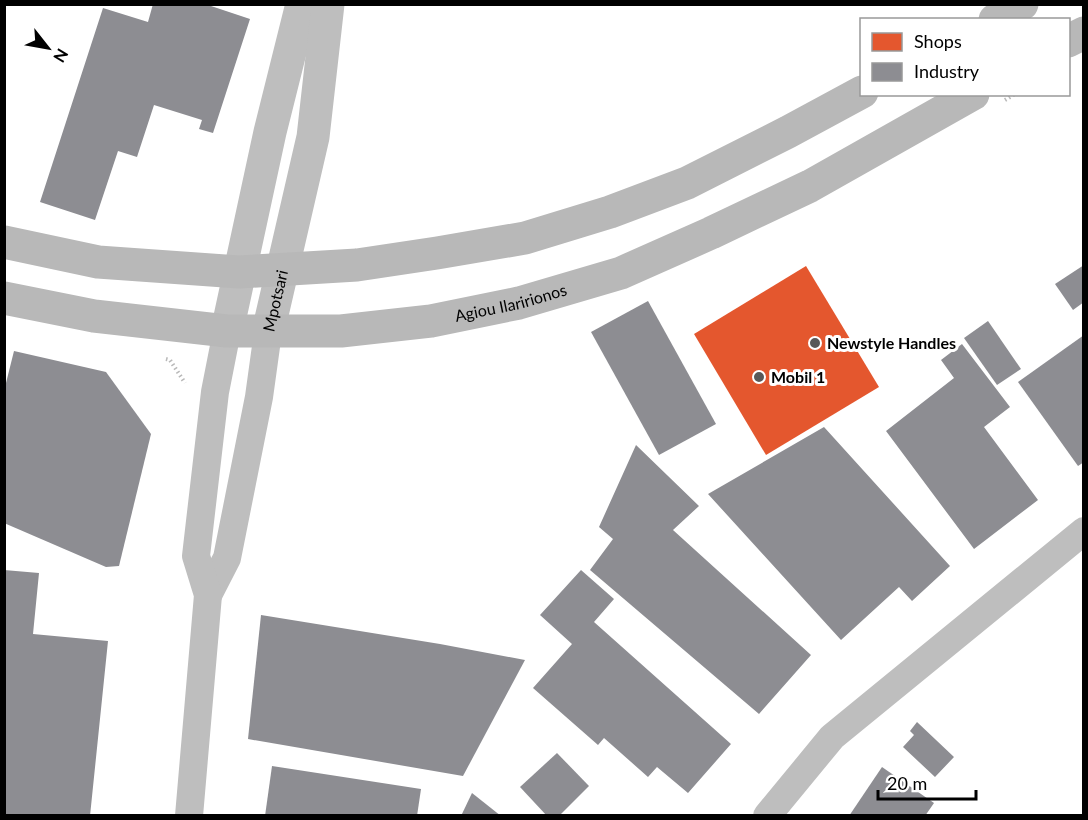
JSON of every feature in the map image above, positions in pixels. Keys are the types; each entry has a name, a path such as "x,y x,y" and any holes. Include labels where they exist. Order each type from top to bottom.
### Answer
{"main road":[{"path":"998,18 1022,4"},
{"path":"4,242 98,262 239,272 357,265 436,254 536,235 610,212 687,183 860,93"},
{"name":"Agiou Ilaririonos","path":"4,298 94,316 227,331 268,332 341,331 431,321 519,303 621,273 711,234 810,186 969,96"}],"street":[{"name":"Mpotsari","path":"189,816 208,594 196,556 215,393 239,272 286,63 302,4"},
{"name":"Mpotsari","path":"208,594 227,558 259,397 268,332 313,137 328,4"},
{"path":"767,816 832,737 1083,531"}],"building: Shops":[{"path":"806,266 879,387 766,455 694,334"}],"building: Industry":[{"path":"153,4 205,4 250,19 213,133 199,129 202,120 154,105 137,157 118,151 95,220 40,202 103,8 148,22"},
{"path":"1084,265 1084,302 1073,310 1055,284"},
{"path":"648,301 716,424 659,455 591,332"},
{"path":"988,321 1021,369 997,385 964,338"},
{"path":"1084,335 1084,462 1078,466 1018,382"},
{"path":"962,344 1010,407 984,427 1038,500 974,549 886,431 954,378 941,360"},
{"path":"14,351 106,372 151,434 119,566 106,567 4,523 4,391"},
{"path":"824,427 950,566 912,601 899,587 841,640 708,494"},
{"path":"636,445 699,506 673,530 811,655 759,714 590,570 613,539 599,527"},
{"path":"4,570 39,573 33,634 108,641 90,816 4,816"},
{"path":"581,570 614,599 594,622 731,744 688,793 657,767 648,777 604,738 598,745 533,688 572,644 540,615"},
{"path":"261,615 525,660 463,776 248,739"},
{"path":"917,722 954,757 935,777 903,747 914,735 910,731"},
{"path":"557,753 589,786 559,816 547,816 520,787"},
{"path":"272,766 421,789 417,816 265,816"},
{"path":"882,767 934,803 925,816 849,816"},
{"path":"472,793 501,816 461,816"}],"place":[{"name":"Newstyle Handles","path":"815,343"},
{"name":"Mobil 1","path":"759,377"}]}
